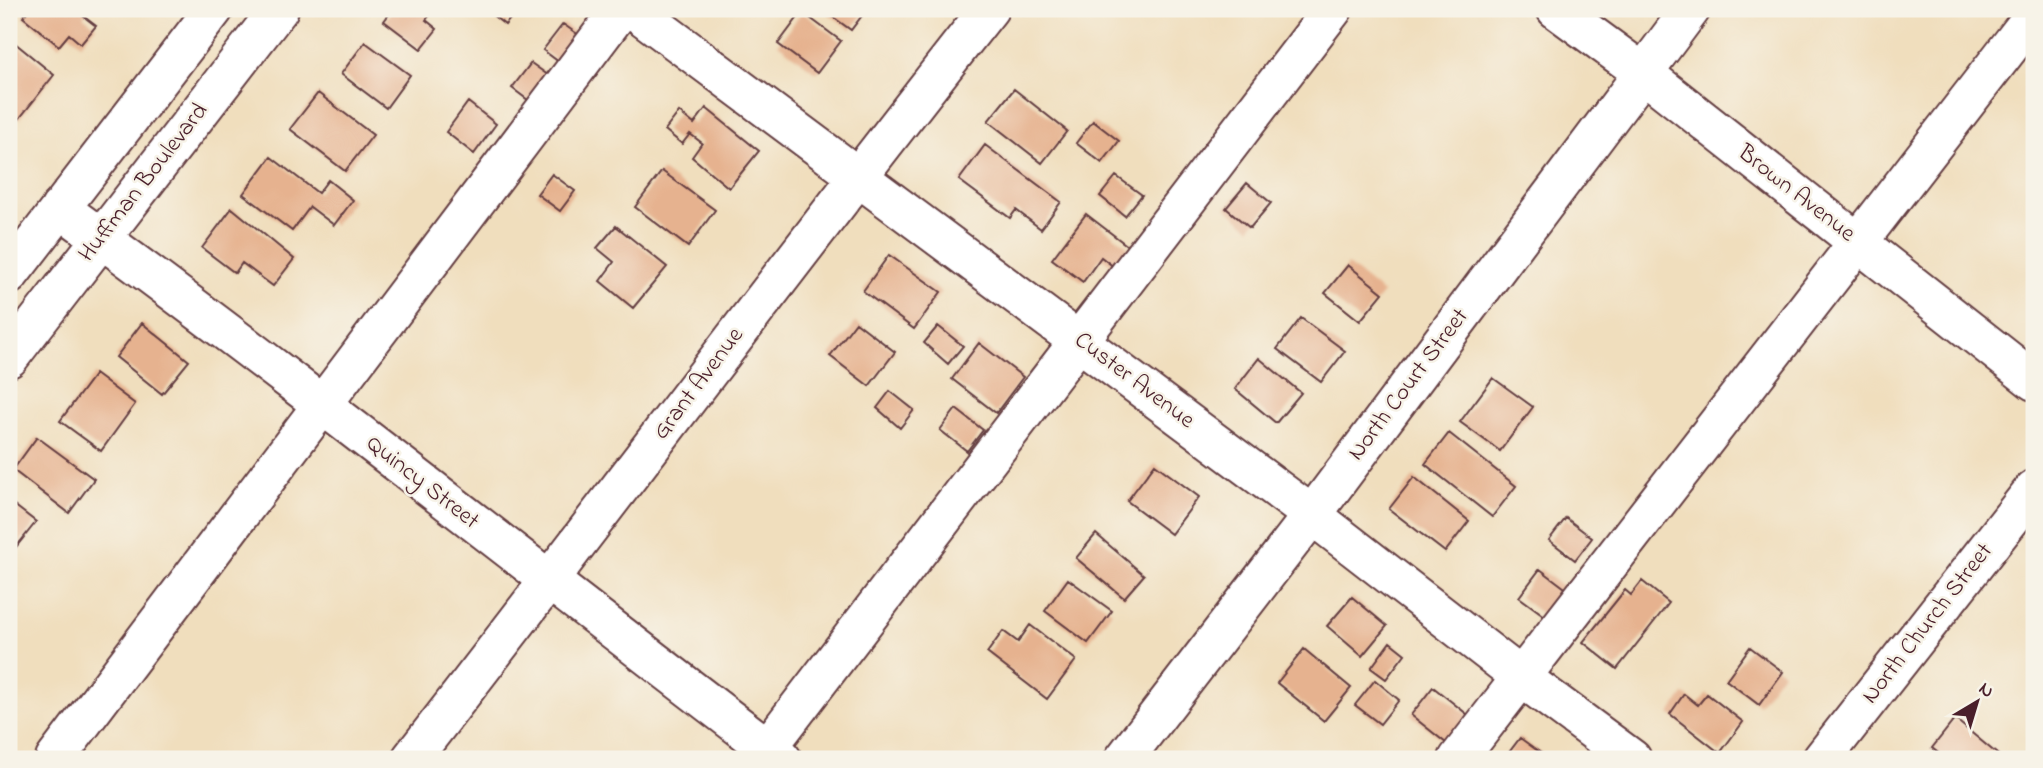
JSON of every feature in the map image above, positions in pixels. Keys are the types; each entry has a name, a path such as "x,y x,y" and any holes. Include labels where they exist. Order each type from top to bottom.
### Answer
{"street":[{"name":"Huffman Boulevard","path":"9,275 214,9"},
{"name":"Huffman Boulevard","path":"9,358 279,9"},
{"path":"55,759 621,9"},
{"name":"Custer Avenue","path":"633,9 1312,514 1521,677 1632,759"},
{"name":"Grant Avenue","path":"411,759 858,175 989,9"},
{"path":"769,756 1079,340 1334,9"},
{"name":"Brown Avenue","path":"1556,9 1642,72 2034,381"},
{"name":"North Court Street","path":"1124,759 1312,514 1691,9"},
{"path":"1458,759 2034,15"},
{"name":"Quincy Street","path":"60,208 321,404 769,756"},
{"name":"North Church Street","path":"1822,759 2034,489"}],"building":[{"path":"29,9 90,9 83,16 96,26 81,44 69,34 59,46 23,17"},
{"path":"393,9 434,9 426,20 437,29 421,49 384,21"},
{"path":"485,9 518,9 505,25"},
{"path":"822,9 867,9 851,30"},
{"path":"802,12 841,41 817,73 778,44"},
{"path":"563,24 583,38 563,65 543,50"},
{"path":"365,42 410,75 386,108 341,74"},
{"path":"15,43 54,75 19,119 9,111 9,51"},
{"path":"531,63 552,78 532,103 512,88"},
{"path":"1014,89 1067,131 1042,163 988,121"},
{"path":"318,93 373,135 345,171 290,129"},
{"path":"468,102 496,124 474,154 446,132"},
{"path":"706,108 759,151 729,188 692,157 702,143 690,134 682,144 665,130 679,112 694,124"},
{"path":"1093,121 1119,141 1102,163 1076,143"},
{"path":"985,145 1061,202 1041,229 1016,210 1010,218 959,180"},
{"path":"271,157 318,193 328,180 353,200 334,225 310,207 292,231 243,194"},
{"path":"662,171 715,210 688,247 635,207"},
{"path":"552,174 575,191 560,211 537,194"},
{"path":"1116,176 1142,195 1125,216 1100,196"},
{"path":"1247,183 1271,203 1250,228 1226,208"},
{"path":"232,208 294,259 273,286 242,263 235,273 202,248"},
{"path":"1086,214 1129,247 1114,267 1101,257 1083,282 1052,259"},
{"path":"616,226 667,267 633,308 600,281 614,262 597,248"},
{"path":"889,255 941,292 914,329 863,291"},
{"path":"1348,265 1383,293 1360,321 1325,293"},
{"path":"1301,318 1345,351 1321,382 1277,349"},
{"path":"856,322 895,352 869,386 830,356"},
{"path":"142,323 189,361 162,394 116,357"},
{"path":"938,326 963,346 948,364 924,343"},
{"path":"979,343 1023,377 996,413 952,379"},
{"path":"1259,358 1301,393 1276,423 1235,389"},
{"path":"95,374 135,404 101,451 60,421"},
{"path":"1493,378 1533,407 1500,451 1460,422"},
{"path":"890,391 914,410 900,428 877,408"},
{"path":"956,409 983,430 967,451 940,430"},
{"path":"1449,433 1516,486 1492,517 1425,464"},
{"path":"37,437 94,479 69,513 13,470"},
{"path":"1155,464 1199,497 1171,534 1127,501"},
{"path":"1414,477 1469,521 1445,552 1389,509"},
{"path":"9,501 36,522 9,556"},
{"path":"1566,518 1592,538 1575,560 1549,540"},
{"path":"1096,534 1144,575 1124,598 1076,558"},
{"path":"1540,569 1569,591 1549,619 1519,597"},
{"path":"1068,579 1112,611 1088,643 1045,611"},
{"path":"1642,581 1669,603 1617,669 1583,642 1625,590 1631,595"},
{"path":"1352,597 1387,626 1362,656 1327,626"},
{"path":"1030,625 1076,660 1047,699 987,653 1003,631 1018,642"},
{"path":"1390,642 1405,654 1386,679 1371,668"},
{"path":"1750,647 1783,672 1759,705 1726,680"},
{"path":"1304,649 1351,688 1324,721 1277,683"},
{"path":"1375,680 1399,700 1380,724 1355,705"},
{"path":"1433,687 1468,715 1446,743 1411,715"},
{"path":"1684,694 1698,705 1707,694 1743,722 1720,753 1670,714"},
{"path":"1955,719 2003,759 1946,759 1932,748"},
{"path":"1520,738 1549,759 1504,759"}]}
